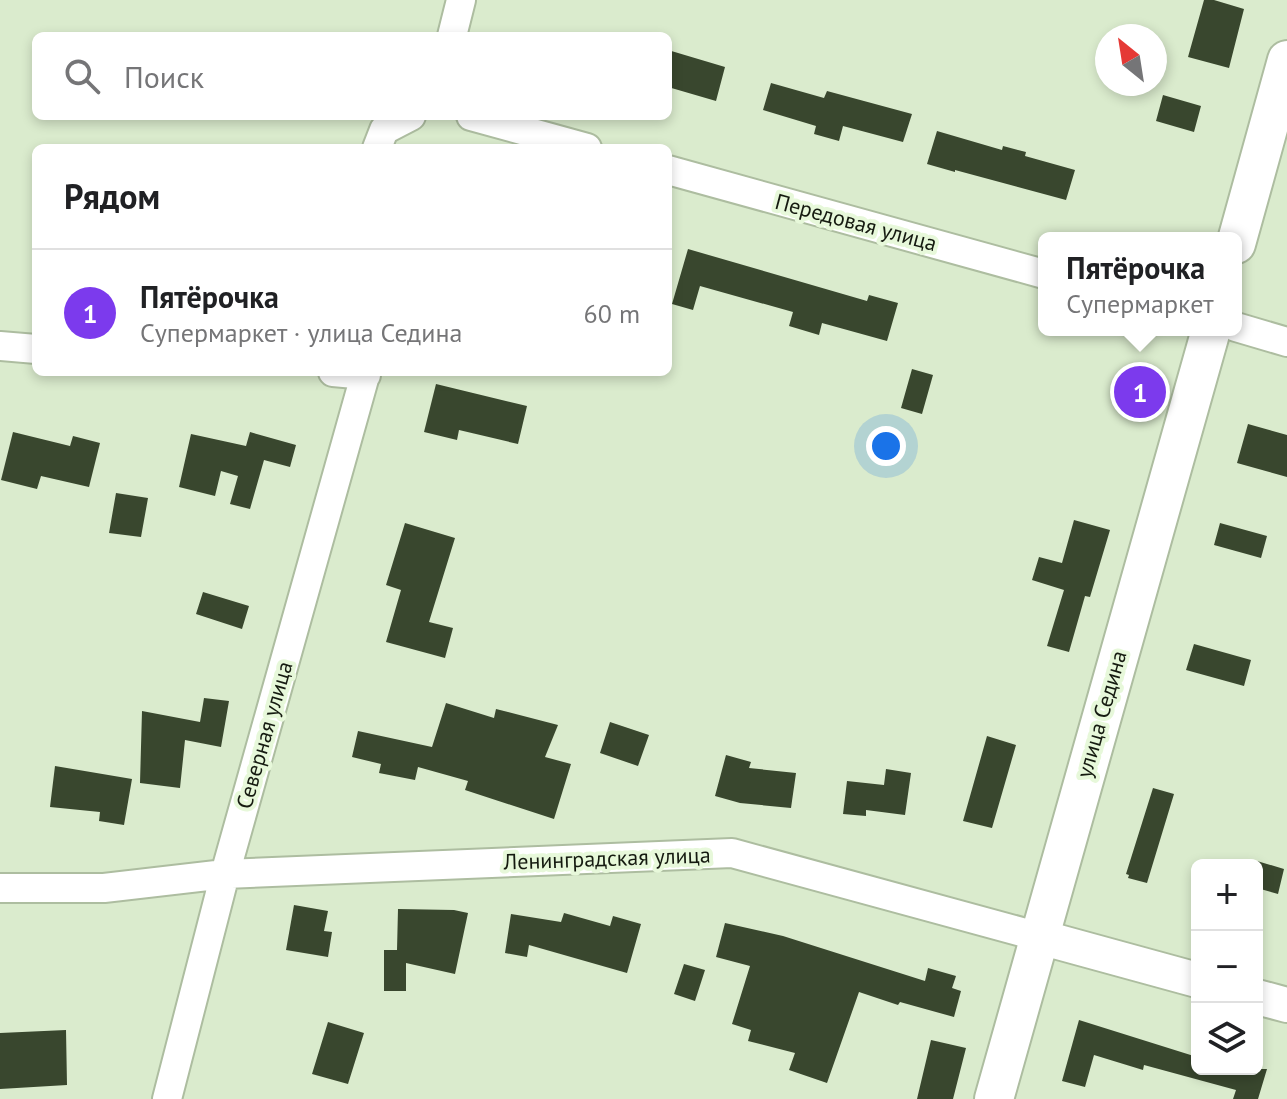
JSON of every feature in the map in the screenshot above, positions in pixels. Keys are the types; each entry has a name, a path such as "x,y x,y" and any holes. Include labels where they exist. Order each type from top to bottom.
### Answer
{"main road":[{"path":"1239,232 1287,60"},
{"name":"улица Седина","path":"994,1099 1209,336"}],"street":[{"path":"453,32 461,0"},
{"path":"379,144 384,130 403,120"},
{"path":"486,120 572,144"},
{"name":"Передовая улица","path":"672,171 1038,272"},
{"path":"1242,329 1287,342"},
{"path":"0,346 32,349"},
{"name":"Северная улица","path":"167,1099 225,874 365,376"},
{"name":"Ленинградская улица","path":"0,888 104,888 225,874 732,853 1191,978"},
{"path":"1263,999 1287,1005"}],"building":[{"path":"1204,0 1244,9 1229,68 1188,57"},
{"path":"672,51 725,67 716,101 672,88"},
{"path":"771,83 824,98 827,91 912,114 903,142 843,126 839,141 814,134 816,126 763,110"},
{"path":"1163,96 1201,106 1194,132 1156,121"},
{"path":"937,131 1002,150 1003,146 1026,152 1025,156 1075,170 1066,200 927,164"},
{"path":"688,249 867,301 869,295 898,303 887,341 822,323 819,335 789,326 793,312 700,286 693,310 672,304"},
{"path":"912,369 933,375 922,414 901,408"},
{"path":"1131,372 1159,379 1149,411 1122,404"},
{"path":"436,384 527,406 518,444 459,430 457,440 424,432"},
{"path":"1248,424 1287,435 1287,477 1237,463"},
{"path":"13,432 70,446 73,436 100,443 89,487 41,476 37,489 1,480"},
{"path":"250,432 296,445 290,467 264,460 250,509 230,504 238,476 221,471 215,496 179,487 191,434 246,446"},
{"path":"116,493 148,498 141,537 109,533"},
{"path":"1074,520 1110,530 1090,597 1085,596 1069,652 1047,646 1064,590 1032,580 1039,557 1062,563"},
{"path":"405,523 455,538 429,622 453,628 445,658 386,642 401,590 386,585"},
{"path":"1220,523 1267,536 1261,558 1214,545"},
{"path":"203,592 249,606 242,629 196,614"},
{"path":"1194,644 1251,660 1244,686 1186,670"},
{"path":"204,698 229,701 221,747 185,740 180,788 140,783 142,711 200,722"},
{"path":"446,703 494,718 496,709 558,725 545,757 571,764 554,819 465,790 468,781 418,767 415,780 379,773 381,764 352,757 358,731 432,747"},
{"path":"610,722 649,735 638,766 600,753"},
{"path":"987,736 1016,745 992,828 963,821"},
{"path":"726,755 751,762 749,768 796,773 791,808 740,803 715,796"},
{"path":"55,766 132,779 124,825 99,821 100,812 50,807"},
{"path":"886,769 911,773 905,815 866,810 866,816 843,814 847,781 884,785"},
{"path":"1153,788 1174,794 1147,883 1128,878 1126,874"},
{"path":"1263,863 1284,869 1278,894 1263,890"},
{"path":"294,905 328,911 324,931 332,932 328,957 286,950"},
{"path":"398,909 468,913 455,974 406,963 406,991 384,991 384,950 397,950"},
{"path":"564,913 610,926 613,916 641,924 627,973 529,945 527,957 505,953 511,914 561,922"},
{"path":"725,923 783,936 925,981 928,968 956,976 952,988 961,991 954,1017 900,1002 898,1005 859,992 827,1083 789,1070 795,1053 748,1041 751,1030 732,1024 750,966 716,957"},
{"path":"684,964 705,970 695,1001 674,994"},
{"path":"1079,1020 1191,1055 1191,1075 1263,1075 1263,1069 1267,1069 1258,1099 1233,1099 1236,1090 1144,1065 1143,1070 1094,1055 1085,1087 1062,1081"},
{"path":"328,1022 364,1033 348,1084 312,1074"},
{"path":"66,1030 67,1085 0,1089 0,1033"},
{"path":"931,1040 966,1048 953,1099 917,1099"}],"place":[{"name":"Пятёрочка","path":"1140,392"}]}
